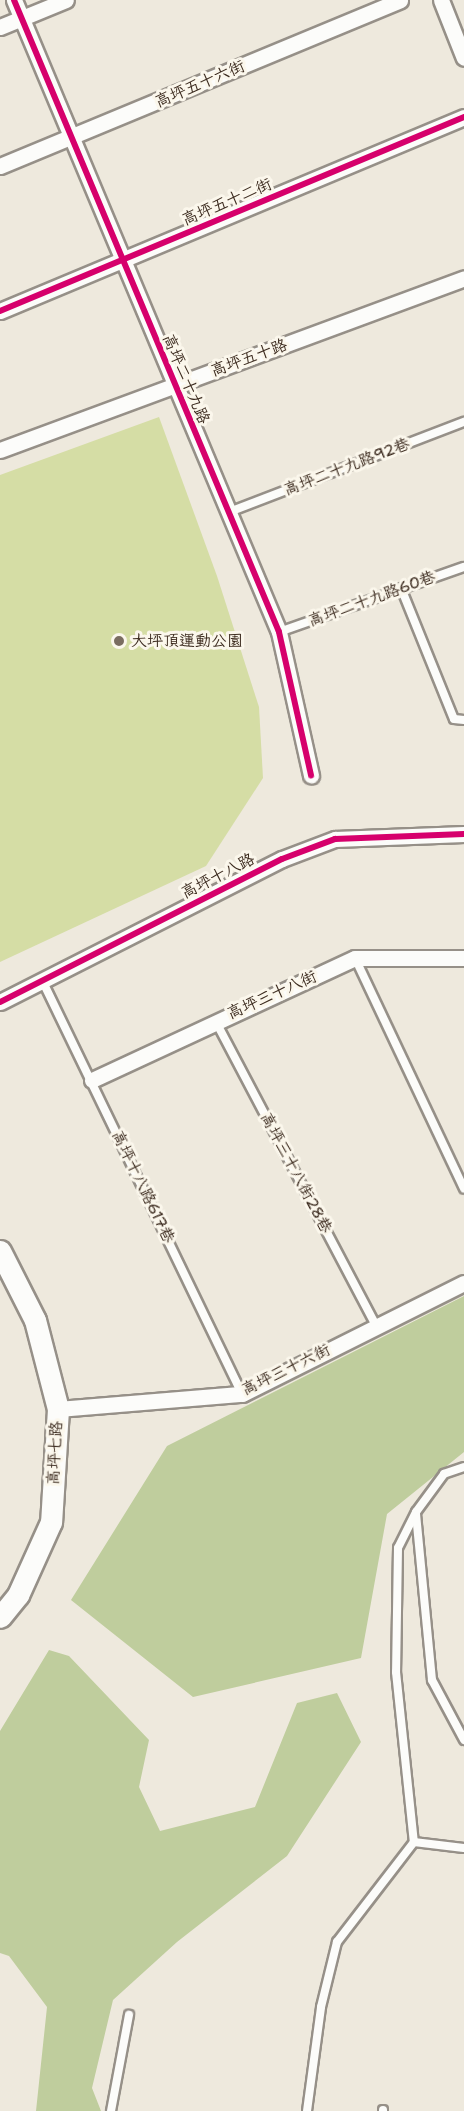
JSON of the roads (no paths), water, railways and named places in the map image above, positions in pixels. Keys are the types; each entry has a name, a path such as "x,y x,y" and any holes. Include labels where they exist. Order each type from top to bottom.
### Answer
{"street":[{"name":"高坪二十九路","path":"14,0 69,139 230,512 279,632 311,775"},
{"path":"0,27 66,0"},
{"name":"高坪五十六街","path":"0,166 400,0"},
{"path":"441,0 464,58"},
{"name":"高坪五十二街","path":"0,310 121,262 464,117"},
{"name":"高坪五十路","path":"0,450 464,278"},
{"name":"高坪十八路","path":"0,1002 282,859 335,839 464,834"},
{"name":"高坪三十八街","path":"92,1080 355,958 464,958"},
{"name":"高坪七路","path":"0,1251 35,1320 58,1409 51,1522 18,1595 0,1617"},
{"name":"高坪三十六街","path":"58,1409 242,1394 464,1283"}],"lane":[{"name":"高坪二十九路92巷","path":"230,512 464,422"},
{"name":"高坪二十九路60巷","path":"279,632 464,567"},
{"path":"400,588 454,719 464,720"},
{"path":"355,958 464,1189"},
{"name":"高坪十八路617巷","path":"42,980 242,1394"},
{"name":"高坪三十八街28巷","path":"215,1021 376,1326"},
{"path":"307,2111 321,2007 337,1942 414,1842 396,1672 398,1548 416,1512 444,1474 464,1467"},
{"path":"416,1512 432,1680 464,1740"},
{"path":"414,1842 464,1848"},
{"path":"111,2111 129,2015"}],"place":[{"name":"大坪頂運動公園","path":"119,641"}]}
